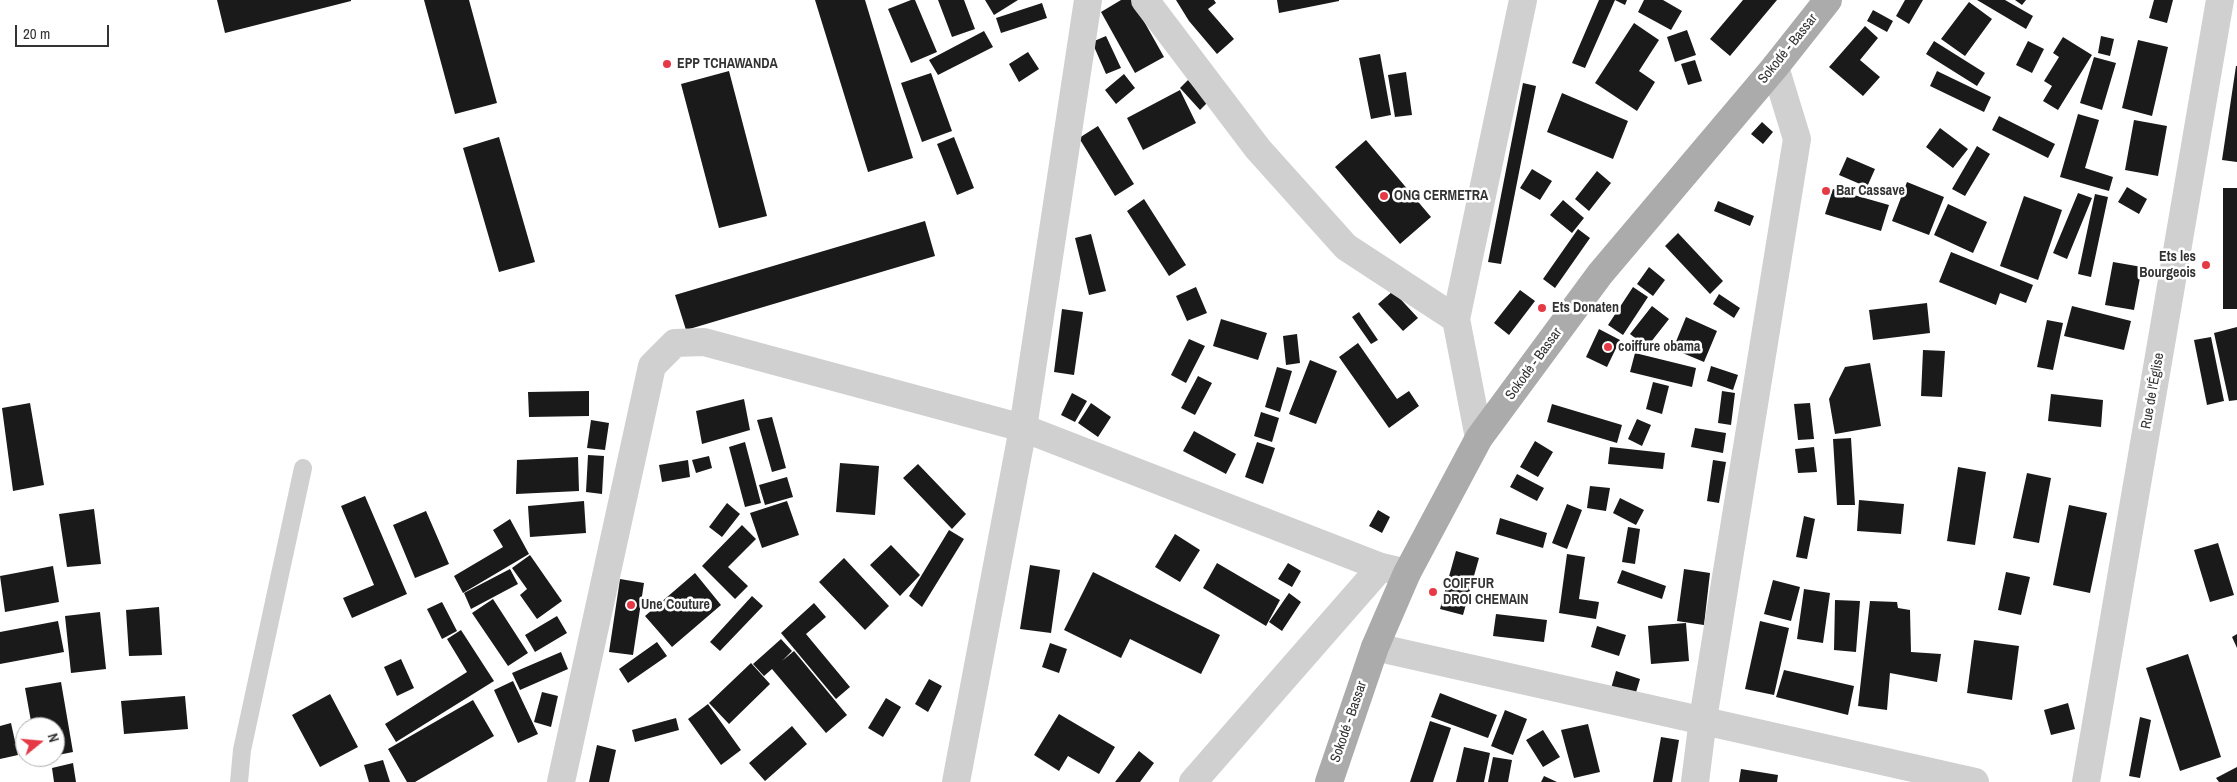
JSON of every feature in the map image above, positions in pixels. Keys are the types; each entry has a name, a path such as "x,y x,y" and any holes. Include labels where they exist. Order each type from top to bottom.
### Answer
{"main road":[{"name":"Sokodé - Bassar","path":"1329,782 1375,647 1407,573 1479,438 1600,274 1775,67 1828,0"}],"street":[{"path":"956,782 1023,428 1088,0"},
{"path":"1145,0 1258,149 1346,247 1456,320"},
{"path":"1479,438 1456,320 1523,0"},
{"name":"Rue de l'Église","path":"2086,782 2220,0"},
{"path":"1695,782 1703,719 1796,139 1775,67"},
{"path":"561,782 652,366 676,343 704,342 1023,428 1381,567 1407,573"},
{"path":"1193,782 1381,567"},
{"path":"1375,647 1703,719 1975,782"}],"lane":[{"path":"239,782 242,750 303,468"}],"building":[{"path":"217,0 351,0 351,1 225,33"},
{"path":"424,0 469,0 497,103 455,114"},
{"path":"815,0 865,0 913,158 868,172"},
{"path":"915,0 937,52 911,63 888,9"},
{"path":"938,0 964,0 975,29 952,37"},
{"path":"985,0 1018,0 994,15"},
{"path":"1121,0 1132,0 1164,57 1135,73 1101,12"},
{"path":"1176,0 1214,0 1216,3 1208,9 1234,39 1217,54 1189,21"},
{"path":"1277,0 1339,0 1339,1 1279,13"},
{"path":"1599,0 1615,0 1585,68 1572,63"},
{"path":"1615,0 1627,0 1625,5"},
{"path":"1644,0 1663,0 1682,11 1671,30 1638,12"},
{"path":"1743,0 1777,0 1730,56 1710,39"},
{"path":"1905,0 1923,0 1909,24 1896,16"},
{"path":"1977,0 2005,0 2033,16 2026,29"},
{"path":"2015,0 2026,0 2022,5"},
{"path":"2154,0 2173,0 2167,23 2149,18"},
{"path":"1969,2 1992,19 1965,56 1941,39"},
{"path":"1042,3 1047,18 1001,33 996,18"},
{"path":"1873,10 1893,21 1887,32 1867,21"},
{"path":"1634,23 1659,40 1639,71 1655,82 1637,111 1595,83"},
{"path":"1865,26 1878,38 1860,60 1880,77 1863,96 1829,67"},
{"path":"1687,30 1696,55 1675,62 1667,37"},
{"path":"984,31 993,47 938,75 929,60"},
{"path":"1106,36 1121,68 1106,74 1092,42"},
{"path":"2101,36 2114,39 2110,56 2098,53"},
{"path":"2063,37 2092,55 2058,110 2043,101 2052,86 2044,81 2059,57 2053,53"},
{"path":"2138,40 2168,47 2152,116 2122,108"},
{"path":"1934,41 1985,73 1977,86 1926,54"},
{"path":"2028,41 2044,49 2032,73 2016,65"},
{"path":"1028,52 1039,69 1019,82 1009,64"},
{"path":"1380,54 1391,115 1371,119 1359,58"},
{"path":"2094,57 2116,63 2102,110 2080,103"},
{"path":"1695,60 1702,81 1688,85 1681,64"},
{"path":"2237,66 2237,162 2222,160"},
{"path":"729,71 767,216 719,228 681,84"},
{"path":"1937,71 1991,97 1984,112 1930,86"},
{"path":"1406,72 1412,115 1395,117 1388,75"},
{"path":"931,73 952,131 922,142 901,83"},
{"path":"1124,74 1135,88 1116,104 1105,90"},
{"path":"1188,80 1208,102 1200,110 1180,88"},
{"path":"1523,83 1536,86 1501,264 1488,262"},
{"path":"1180,90 1196,123 1143,150 1127,118"},
{"path":"1562,93 1628,121 1613,159 1547,132"},
{"path":"2078,114 2099,120 2085,168 2113,177 2109,191 2060,177"},
{"path":"1999,116 2055,144 2048,158 1992,130"},
{"path":"2134,120 2167,126 2158,176 2125,170"},
{"path":"1762,122 1773,132 1763,144 1751,134"},
{"path":"1098,126 1134,184 1115,196 1079,138"},
{"path":"1940,128 1968,149 1953,168 1926,147"},
{"path":"499,137 535,262 499,272 463,148"},
{"path":"954,137 974,188 957,195 937,144"},
{"path":"1366,140 1431,217 1400,244 1335,167"},
{"path":"1977,146 1990,154 1965,196 1952,189"},
{"path":"1847,157 1875,169 1867,187 1839,175"},
{"path":"1532,169 1552,181 1540,200 1520,188"},
{"path":"1597,171 1611,183 1589,211 1575,199"},
{"path":"1907,182 1944,197 1929,235 1892,221"},
{"path":"2127,187 2147,199 2139,214 2118,202"},
{"path":"2223,188 2237,188 2237,309 2223,309"},
{"path":"1833,189 1889,205 1881,231 1825,214"},
{"path":"2078,193 2092,198 2067,259 2053,253"},
{"path":"2095,194 2108,197 2091,277 2078,274"},
{"path":"2024,196 2062,210 2038,280 2000,266"},
{"path":"1144,199 1186,265 1169,276 1127,211"},
{"path":"1563,200 1584,218 1572,233 1550,215"},
{"path":"1718,201 1754,216 1750,226 1714,211"},
{"path":"1948,204 1987,222 1973,253 1934,235"},
{"path":"925,221 935,256 686,330 675,295"},
{"path":"1578,229 1590,238 1555,288 1543,279"},
{"path":"1678,233 1723,281 1710,294 1665,246"},
{"path":"1091,234 1106,291 1089,295 1075,238"},
{"path":"1951,252 2033,285 2026,303 2000,293 1996,305 1939,282"},
{"path":"2113,262 2142,267 2134,310 2105,305"},
{"path":"1649,267 1665,280 1653,296 1637,284"},
{"path":"1196,287 1207,313 1187,321 1176,296"},
{"path":"1633,287 1648,297 1623,335 1608,325"},
{"path":"1520,290 1535,301 1509,335 1494,323"},
{"path":"1393,291 1418,318 1403,331 1378,304"},
{"path":"1719,294 1740,308 1734,318 1713,304"},
{"path":"1927,303 1930,333 1873,340 1869,310"},
{"path":"1652,306 1669,319 1647,347 1630,334"},
{"path":"2072,306 2131,321 2124,350 2064,336"},
{"path":"1062,309 1083,312 1074,375 1054,372"},
{"path":"1359,312 1378,340 1371,344 1352,317"},
{"path":"1686,317 1717,331 1704,362 1673,349"},
{"path":"1221,319 1267,333 1258,360 1213,346"},
{"path":"2047,320 2063,323 2053,370 2037,367"},
{"path":"2237,327 2237,400 2229,401 2214,333"},
{"path":"1599,329 1620,340 1607,367 1586,357"},
{"path":"1297,334 1300,363 1286,365 1283,336"},
{"path":"2211,337 2224,401 2207,405 2194,340"},
{"path":"1189,339 1205,346 1186,383 1171,375"},
{"path":"1358,343 1397,399 1409,391 1419,406 1389,428 1339,357"},
{"path":"1923,350 1945,351 1942,397 1921,396"},
{"path":"1635,353 1696,368 1692,387 1630,372"},
{"path":"1310,360 1337,371 1316,424 1289,414"},
{"path":"1870,363 1881,426 1835,434 1829,399 1845,367"},
{"path":"1711,366 1738,375 1733,390 1707,381"},
{"path":"1277,367 1292,371 1280,412 1265,407"},
{"path":"1198,376 1212,383 1195,415 1181,408"},
{"path":"1653,382 1669,386 1662,414 1646,409"},
{"path":"589,391 589,416 529,417 528,392"},
{"path":"1722,391 1735,393 1731,425 1718,423"},
{"path":"1072,393 1087,401 1075,422 1061,415"},
{"path":"2051,394 2103,400 2101,427 2048,421"},
{"path":"744,399 750,430 702,444 696,411"},
{"path":"30,403 44,485 13,491 2,408"},
{"path":"1091,403 1111,417 1098,437 1078,423"},
{"path":"1810,403 1814,439 1798,440 1794,404"},
{"path":"1552,404 1622,425 1617,443 1547,422"},
{"path":"1261,412 1279,418 1272,442 1254,436"},
{"path":"772,417 786,468 772,472 757,420"},
{"path":"1637,419 1651,425 1642,446 1628,439"},
{"path":"591,420 609,423 605,450 587,448"},
{"path":"1695,428 1726,433 1723,453 1691,447"},
{"path":"1194,431 1236,454 1226,474 1183,451"},
{"path":"1851,438 1855,505 1837,505 1833,439"},
{"path":"1535,441 1553,452 1538,477 1520,467"},
{"path":"745,442 761,503 745,507 729,447"},
{"path":"1257,442 1275,448 1263,484 1245,477"},
{"path":"1610,447 1665,453 1663,469 1608,464"},
{"path":"1814,447 1817,472 1798,473 1795,449"},
{"path":"588,455 604,456 602,494 586,492"},
{"path":"709,456 712,468 696,473 692,460"},
{"path":"578,457 579,491 516,494 517,460"},
{"path":"688,460 690,477 662,482 659,465"},
{"path":"1713,460 1726,462 1719,503 1707,501"},
{"path":"840,463 879,466 875,515 836,512"},
{"path":"918,464 966,514 952,529 903,478"},
{"path":"1958,467 1986,472 1975,545 1947,541"},
{"path":"2027,473 2051,478 2039,543 2013,538"},
{"path":"1517,474 1544,488 1537,501 1510,487"},
{"path":"787,477 793,497 765,505 759,485"},
{"path":"1590,486 1610,488 1606,511 1587,508"},
{"path":"365,496 407,594 352,618 343,598 374,585 341,506"},
{"path":"1620,498 1644,510 1636,525 1613,513"},
{"path":"1859,500 1904,504 1901,534 1857,531"},
{"path":"584,501 586,533 530,537 528,506"},
{"path":"787,501 799,535 762,548 750,513"},
{"path":"727,503 740,514 722,537 709,527"},
{"path":"1567,504 1582,510 1567,549 1552,543"},
{"path":"2069,505 2107,513 2090,593 2053,585"},
{"path":"94,509 101,564 67,567 59,514"},
{"path":"1378,510 1390,517 1382,533 1369,526"},
{"path":"426,511 449,564 415,578 393,525"},
{"path":"1804,516 1815,519 1807,559 1796,557"},
{"path":"1500,518 1547,533 1543,548 1496,534"},
{"path":"510,519 529,554 463,593 454,576 503,547 493,530"},
{"path":"742,525 756,539 728,567 748,586 735,599 702,566"},
{"path":"1628,527 1640,529 1635,564 1622,562"},
{"path":"949,530 964,539 922,607 909,596"},
{"path":"1175,534 1200,550 1180,582 1155,567"},
{"path":"2218,543 2234,595 2210,602 2194,550"},
{"path":"891,545 920,575 900,596 870,565"},
{"path":"1456,551 1479,558 1463,615 1440,609"},
{"path":"1567,554 1585,557 1579,599 1599,602 1596,619 1559,613"},
{"path":"530,555 562,601 537,619 520,595 527,589 512,568"},
{"path":"844,558 889,606 865,630 819,582"},
{"path":"1217,563 1280,600 1266,626 1203,588"},
{"path":"1288,563 1301,571 1292,587 1278,579"},
{"path":"1030,565 1060,570 1051,633 1020,629"},
{"path":"53,566 59,602 5,612 0,576"},
{"path":"510,569 518,584 471,609 464,593"},
{"path":"1684,569 1710,573 1704,625 1677,621"},
{"path":"1622,570 1666,586 1662,599 1617,583"},
{"path":"1093,572 1220,635 1201,674 1130,639 1121,658 1064,630"},
{"path":"2006,572 2030,577 2021,615 1998,610"},
{"path":"695,573 721,605 672,647 645,616"},
{"path":"620,579 644,583 633,655 609,652"},
{"path":"1773,580 1800,587 1791,621 1764,614"},
{"path":"1804,589 1830,593 1823,643 1797,639"},
{"path":"1289,593 1301,602 1282,631 1269,622"},
{"path":"752,596 763,606 720,651 710,642"},
{"path":"493,599 528,653 508,666 472,613"},
{"path":"1835,600 1860,601 1856,652 1834,650"},
{"path":"1870,601 1897,602 1898,608 1910,610 1911,652 1941,654 1937,682 1890,673 1887,710 1858,706"},
{"path":"442,602 457,631 442,639 427,609"},
{"path":"814,603 826,617 806,634 850,687 836,699 781,633"},
{"path":"159,607 162,655 129,656 126,610"},
{"path":"100,612 106,669 71,673 65,616"},
{"path":"1496,614 1547,620 1544,642 1493,636"},
{"path":"557,616 567,633 535,652 525,635"},
{"path":"58,621 64,652 0,664 0,632"},
{"path":"1760,621 1789,628 1774,695 1745,689"},
{"path":"1686,623 1689,661 1651,664 1648,626"},
{"path":"1597,626 1626,635 1619,656 1591,647"},
{"path":"461,630 494,681 396,742 385,724 467,672 447,639"},
{"path":"2237,634 2237,648 2232,637"},
{"path":"781,639 792,651 782,661 794,651 847,715 826,733 772,669 764,676 753,664"},
{"path":"1974,640 2019,646 2012,700 1967,693"},
{"path":"657,642 667,656 628,683 619,669"},
{"path":"1050,643 1067,649 1059,673 1042,667"},
{"path":"561,652 568,669 520,690 512,673"},
{"path":"2188,654 2221,757 2180,771 2146,668"},
{"path":"401,659 414,688 397,696 384,667"},
{"path":"751,663 770,684 729,724 709,703"},
{"path":"1784,670 1854,686 1848,715 1776,697"},
{"path":"1616,671 1640,679 1634,699 1610,692"},
{"path":"929,679 942,686 928,712 915,704"},
{"path":"513,681 538,734 518,743 494,690"},
{"path":"61,682 73,752 65,754 65,717 30,717 25,688"},
{"path":"542,692 558,696 551,727 534,722"},
{"path":"1440,693 1497,715 1488,738 1431,717"},
{"path":"330,694 358,747 320,767 292,715"},
{"path":"185,696 188,729 124,734 121,701"},
{"path":"886,698 901,707 883,737 868,728"},
{"path":"473,700 494,736 415,782 407,782 388,749"},
{"path":"2068,703 2075,729 2051,735 2044,710"},
{"path":"708,704 741,750 721,765 688,719"},
{"path":"1505,710 1527,719 1513,755 1491,746"},
{"path":"1059,714 1115,747 1099,774 1068,756 1059,771 1034,755"},
{"path":"2140,717 2151,720 2140,778 2129,776"},
{"path":"676,718 679,730 635,742 632,730"},
{"path":"1430,721 1451,728 1433,782 1410,782"},
{"path":"11,723 15,741 15,756 0,759 0,726"},
{"path":"1588,724 1600,772 1574,778 1561,730"},
{"path":"792,726 807,744 765,781 749,763"},
{"path":"1543,730 1560,757 1543,767 1526,740"},
{"path":"1661,737 1679,740 1672,782 1653,782"},
{"path":"597,745 616,750 609,782 589,782"},
{"path":"1464,747 1490,753 1484,782 1456,782"},
{"path":"1139,751 1154,763 1140,782 1115,782"},
{"path":"1493,757 1512,760 1508,782 1488,782"},
{"path":"383,760 390,782 369,782 364,765"},
{"path":"73,763 76,782 54,782 52,768 65,767 65,765"},
{"path":"2237,767 2237,782 2219,782 2216,778"},
{"path":"1741,769 1778,775 1777,782 1739,782"},
{"path":"1544,776 1557,782 1541,782"}],"place":[{"name":"EPP TCHAWANDA","path":"667,64"},
{"name":"Bar Cassave","path":"1826,191"},
{"name":"ONG CERMETRA","path":"1384,196"},
{"name":"Ets les Bourgeois","path":"2206,265"},
{"name":"Ets Donaten","path":"1542,308"},
{"name":"coiffure obama","path":"1608,347"},
{"name":"COIFFUR DROI CHEMAIN","path":"1433,592"},
{"name":"Une Couture","path":"631,605"}]}
